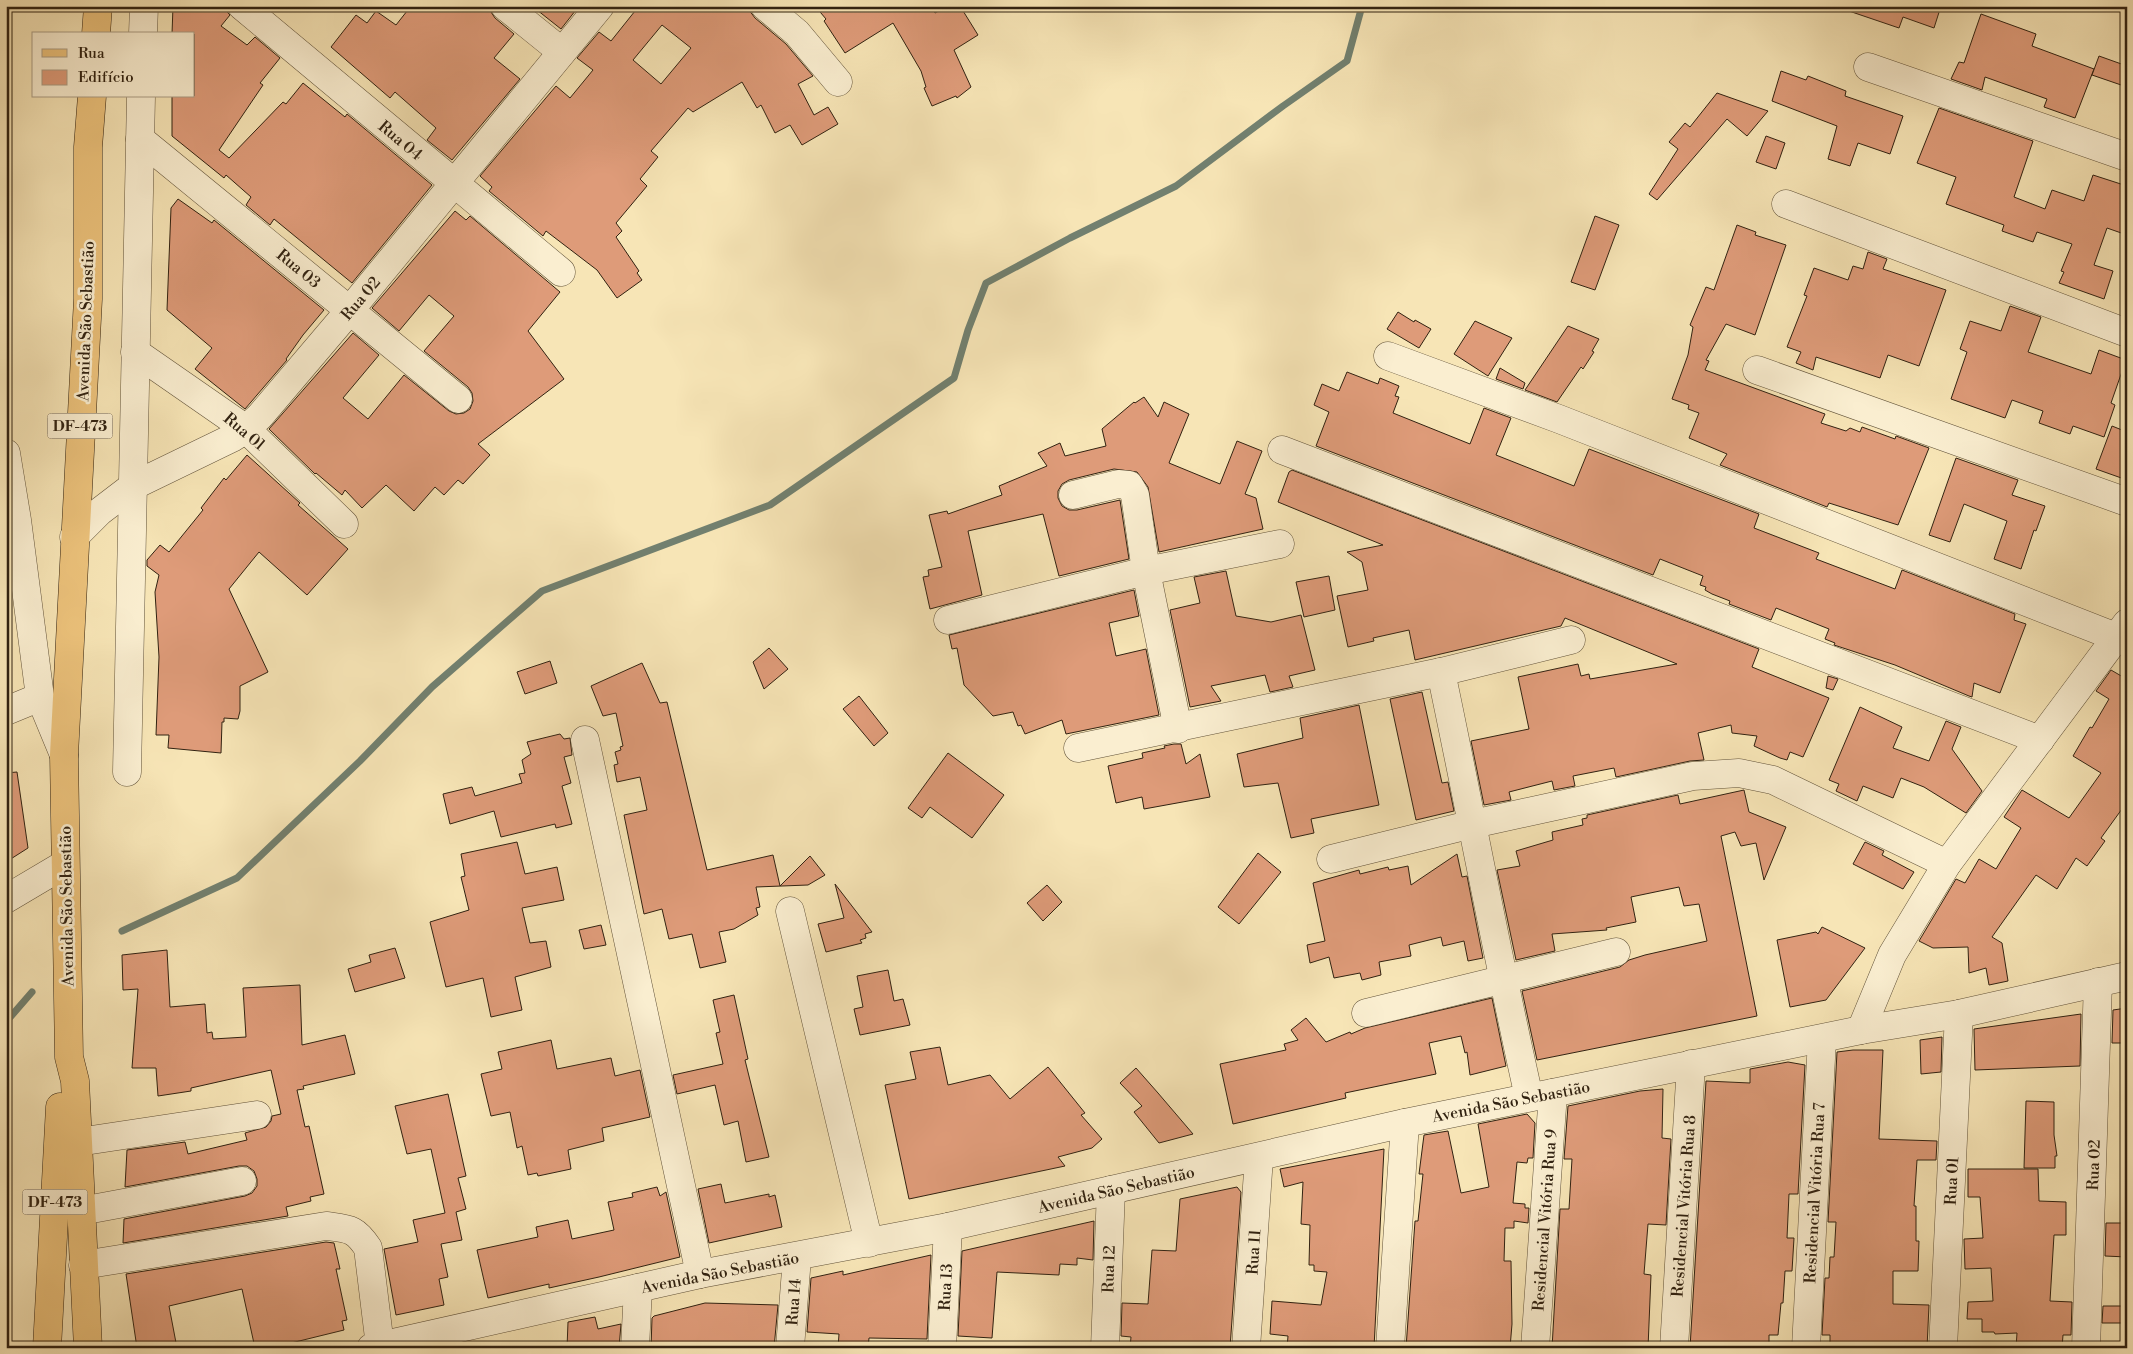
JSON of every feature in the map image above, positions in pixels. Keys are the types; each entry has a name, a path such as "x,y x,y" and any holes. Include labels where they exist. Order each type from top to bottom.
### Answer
{"main road":[{"path":"96,32 98,6"},
{"name":"Avenida São Sebastião","path":"88,1348 75,1081 69,1057 64,755 88,299 88,147 92,98"},
{"name":"Avenida São Sebastião","path":"47,1348 62,1075 69,1057"}],"street":[{"path":"143,32 144,6"},
{"name":"Rua 04","path":"242,6 560,272"},
{"path":"505,6 562,52"},
{"name":"Rua 02","path":"74,537 99,512 133,486 232,438 246,429 260,416 350,310 600,6"},
{"path":"765,6 797,33 838,82"},
{"path":"1868,66 2127,157"},
{"path":"127,772 141,98"},
{"name":"Rua 03","path":"140,138 458,399"},
{"path":"1786,204 2127,333"},
{"name":"Rua 01","path":"136,352 246,429 344,524"},
{"path":"1388,356 2121,630 1947,864 1892,955 1861,1030"},
{"path":"1757,370 2127,502"},
{"path":"1282,450 2040,740"},
{"name":"Avenida São Sebastião","path":"6,454 12,522 40,697 64,755"},
{"path":"1073,495 1118,484 1129,485 1135,494 1146,571 1178,729"},
{"path":"948,620 1146,571 1280,544"},
{"path":"1078,748 1178,729 1441,672 1571,640"},
{"name":"Residencial Vitória Rua 9","path":"1441,672 1473,824 1502,979 1541,1095 1535,1348"},
{"path":"6,711 40,697"},
{"path":"585,740 700,1274"},
{"path":"1331,859 1473,824 1693,776 1738,772 1773,780 1947,864"},
{"path":"6,900 65,864"},
{"path":"790,911 869,1243"},
{"path":"1366,1013 1616,952"},
{"name":"Avenida São Sebastião","path":"375,1347 700,1274 948,1227 1404,1123 1861,1030 1959,1014 2127,976"},
{"name":"Rua 02","path":"2086,1348 2098,982"},
{"name":"Rua 01","path":"1944,1348 1959,1014"},
{"name":"Residencial Vitória Rua 7","path":"1806,1348 1822,1039"},
{"name":"Residencial Vitória Rua 8","path":"1674,1348 1691,1064"},
{"path":"78,1142 257,1114"},
{"path":"1390,1348 1404,1123"},
{"name":"Rua 11","path":"1246,1348 1259,1157"},
{"path":"80,1211 242,1181"},
{"name":"Rua 12","path":"1106,1348 1111,1190"},
{"path":"83,1265 326,1226 350,1229 360,1235 368,1248 375,1347"},
{"name":"Rua 13","path":"942,1348 948,1227"},
{"name":"Rua 14","path":"790,1348 797,1257"},
{"path":"635,1348 638,1288"}],"building":[{"path":"173,6 222,6 230,15 221,26 247,45 255,37 280,58 260,83 263,85 219,150 229,158 283,102 286,104 303,83 345,117 347,114 432,185 352,283 274,219 270,225 246,205 251,197 226,175 224,178 172,136 172,98 195,98 195,32 172,32"},
{"path":"411,6 490,6 495,18 514,34 494,58 520,79 452,160 427,140 436,128 395,92 390,98 331,47 356,15 367,23 376,11 396,25"},
{"path":"532,6 579,6 561,29"},
{"path":"639,6 746,6 755,18 786,44 813,76 798,84 814,115 828,107 838,124 802,145 790,125 775,133 761,105 757,108 742,82 693,112 688,108 651,151 658,157 640,179 647,186 616,223 622,231 616,237 639,271 637,273 642,280 617,298 597,270 546,231 543,236 489,191 492,187 480,176 556,86 570,98 593,70 577,58 599,32 611,41","holes":["662,25 691,48 661,84 633,60"]},
{"path":"815,6 931,6 935,13 948,6 960,6 978,35 954,50 971,87 957,98 956,96 932,106 924,88 926,87 921,71 893,23 845,53 824,21 826,19"},
{"path":"1844,6 1941,6 1934,28 1903,17 1899,28 1843,9"},
{"path":"1981,14 2036,34 2032,46 2094,69 2075,118 2044,107 2047,99 1985,77 1982,90 1951,79 1959,62 1964,63"},
{"path":"2099,56 2127,66 2127,87 2092,75"},
{"path":"1781,71 1806,80 1808,76 1846,91 1845,96 1903,116 1890,154 1858,143 1850,166 1828,159 1837,126 1772,101"},
{"path":"1717,93 1768,111 1747,136 1727,119 1657,200 1649,194 1678,149 1669,142 1685,123 1690,127"},
{"path":"1939,108 2033,141 2014,197 2045,209 2052,190 2084,201 2093,175 2127,186 2127,235 2107,228 2094,265 2113,271 2104,299 2059,283 2064,272 2061,271 2072,244 2037,232 2033,242 2002,231 2004,225 1946,204 1956,177 1917,163"},
{"path":"1766,136 1785,143 1776,169 1756,162"},
{"path":"178,199 212,223 214,220 324,310 303,335 287,360 245,409 195,369 212,348 167,310 171,208"},
{"path":"455,211 466,220 470,216 560,292 528,331 564,379 478,444 490,455 463,484 458,480 444,495 435,487 414,511 386,485 362,508 345,490 342,495 315,474 269,429 353,333 379,355 343,398 368,419 404,375 449,411 456,414 464,413 470,409 473,401 472,393 468,387 424,351 454,316 429,295 399,331 372,308"},
{"path":"1595,216 1619,225 1595,290 1571,282"},
{"path":"1737,225 1756,232 1755,235 1786,245 1755,335 1726,324 1706,360 1709,361 1705,370 1825,414 1821,423 1846,431 1850,428 1860,432 1862,427 1895,439 1896,436 1929,448 1898,525 1829,503 1827,507 1720,465 1727,454 1689,438 1699,413 1688,409 1689,405 1672,399 1688,355 1693,327 1690,325 1706,287 1714,290"},
{"path":"1868,252 1887,259 1883,269 1946,290 1919,366 1888,355 1880,378 1816,357 1813,370 1796,363 1801,352 1787,347 1807,296 1804,295 1814,268 1848,280 1853,266 1863,269"},
{"path":"2010,306 2041,317 2028,352 2091,374 2099,350 2126,360 2111,403 2115,405 2104,437 2073,426 2070,434 2039,423 2043,411 2012,400 2005,418 1951,399 1967,352 1960,349 1970,321 2001,331"},
{"path":"1398,312 1414,322 1415,320 1431,329 1419,348 1387,329"},
{"path":"1475,321 1512,338 1488,376 1454,354"},
{"path":"1568,326 1599,339 1592,351 1594,352 1583,369 1581,367 1557,402 1525,390"},
{"path":"1500,368 1525,383 1523,389 1496,379"},
{"path":"1347,372 1378,384 1380,378 1399,386 1395,396 1399,397 1393,413 1470,444 1484,408 1511,418 1496,455 1574,486 1589,449 1759,514 1754,528 1819,553 1816,559 1895,589 1902,570 2015,614 2014,620 2026,624 2000,693 1974,683 1972,697 1969,696 1895,665 1834,645 1835,643 1825,639 1829,629 1776,608 1771,620 1729,604 1730,601 1712,594 1705,590 1706,587 1700,585 1703,576 1660,559 1653,575 1316,446 1329,412 1314,405 1322,384 1339,391"},
{"path":"1144,397 1158,417 1164,402 1189,414 1169,463 1220,484 1237,441 1262,451 1245,494 1256,498 1263,529 1159,552 1148,487 1137,472 1114,469 1069,480 1062,484 1058,491 1058,498 1062,506 1069,510 1077,510 1120,500 1129,559 1059,576 1043,514 968,531 982,595 930,609 923,577 929,576 928,570 942,567 929,515 947,511 948,514 1002,495 999,486 1047,466 1038,453 1060,443 1065,456 1106,446 1102,429 1134,402"},
{"path":"2112,426 2127,432 2127,480 2096,469"},
{"path":"247,455 300,503 298,505 348,549 307,595 259,552 229,589 268,672 240,686 240,711 238,719 224,718 224,722 222,722 221,753 168,748 169,735 156,735 159,657 155,592 159,575 147,566 147,560 160,545 169,552 203,510 201,508 224,478 226,480"},
{"path":"1956,458 2018,480 2012,495 2045,506 2036,531 2034,530 2021,569 1994,559 2007,521 1964,504 1950,542 1929,535"},
{"path":"1292,470 1759,649 1752,667 1829,698 1803,757 1790,752 1787,760 1780,758 1754,746 1757,736 1732,733 1731,725 1698,733 1704,760 1690,761 1616,777 1614,768 1573,776 1575,786 1554,790 1552,781 1509,792 1511,800 1484,805 1471,741 1529,729 1518,677 1578,664 1581,676 1589,674 1590,679 1677,664 1565,618 1561,626 1415,660 1409,630 1373,638 1374,641 1348,647 1337,596 1368,590 1362,562 1347,552 1383,545 1278,502 1289,472"},
{"path":"1226,571 1236,616 1271,622 1301,615 1315,670 1289,676 1293,687 1270,692 1265,675 1211,686 1221,701 1190,707 1170,610 1200,603 1194,577"},
{"path":"1329,576 1335,610 1304,617 1296,582"},
{"path":"1134,590 1139,616 1109,623 1116,656 1146,649 1159,715 1066,734 1062,720 1025,734 1021,725 1018,726 1013,712 993,716 964,685 957,648 952,649 949,635"},
{"path":"769,648 788,669 764,689 753,662"},
{"path":"550,661 557,683 525,694 517,672"},
{"path":"642,663 660,703 667,702 707,870 773,855 780,886 810,856 825,875 808,885 756,887 760,907 756,908 758,915 734,929 719,932 726,962 700,968 692,934 669,939 662,909 644,914 624,815 647,810 640,777 617,782 614,765 618,764 615,752 621,750 620,747 623,746 616,713 603,716 591,686"},
{"path":"2111,670 2123,677 2127,671 2127,802 2101,838 2105,841 2087,866 2076,858 2057,889 2036,875 1992,937 2002,943 2008,981 1989,985 1986,968 1969,973 1968,947 1933,948 1919,941 1956,879 1965,883 1979,859 1996,869 2021,828 2004,817 2022,790 2069,818 2101,773 2073,756 2109,699 2096,691"},
{"path":"1828,676 1838,679 1833,690 1826,688"},
{"path":"1422,692 1442,783 1448,782 1454,811 1416,820 1390,699"},
{"path":"859,696 888,733 874,746 843,709"},
{"path":"1359,705 1379,805 1311,819 1314,833 1291,838 1278,783 1244,787 1237,754 1303,738 1300,718"},
{"path":"1860,707 1902,727 1893,748 1929,761 1946,721 1961,727 1952,749 1982,791 1966,813 1924,787 1901,778 1893,798 1863,786 1857,801 1836,791 1839,784 1829,780"},
{"path":"560,734 564,739 570,738 572,755 564,757 571,783 562,786 572,824 556,828 555,824 501,837 494,811 450,824 443,794 472,787 475,796 522,783 519,774 525,773 522,760 531,754 527,742"},
{"path":"1174,744 1181,744 1186,764 1200,754 1210,797 1144,809 1142,797 1116,803 1108,766 1143,758 1142,753"},
{"path":"948,753 1004,795 972,838 930,807 922,818 908,808"},
{"path":"17,772 28,848 6,862 6,773"},
{"path":"1744,790 1749,812 1786,827 1764,880 1756,843 1741,846 1735,832 1721,836 1757,1016 1537,1060 1522,991 1620,967 1629,960 1645,955 1707,941 1699,904 1684,906 1679,887 1631,897 1636,922 1606,928 1607,930 1552,934 1555,951 1516,960 1497,870 1520,866 1516,851 1553,840 1552,832 1583,825 1582,819 1587,818 1587,815 1678,795 1680,804"},
{"path":"517,842 525,874 557,867 564,900 522,908 530,943 546,941 551,967 515,977 522,1010 491,1017 483,978 446,987 430,922 469,910 461,877 465,876 461,854"},
{"path":"1865,842 1884,851 1882,855 1914,872 1903,889 1853,864"},
{"path":"1258,853 1281,872 1239,924 1218,907"},
{"path":"1457,854 1462,877 1467,876 1483,958 1468,961 1464,941 1443,946 1441,937 1409,945 1411,956 1379,962 1381,975 1362,980 1360,973 1334,978 1329,957 1310,963 1307,945 1325,941 1313,883 1359,870 1360,874 1388,867 1389,870 1408,866 1411,885"},
{"path":"835,884 872,932 865,934 866,938 860,940 862,943 826,952 818,924 844,918"},
{"path":"1047,885 1062,902 1043,921 1027,903"},
{"path":"601,925 606,945 584,949 579,930"},
{"path":"1822,927 1865,948 1826,1000 1790,1007 1777,940 1816,932 1818,934"},
{"path":"395,948 405,978 355,992 348,969 371,962 369,955"},
{"path":"167,950 170,1007 205,1004 207,1033 212,1032 213,1039 246,1037 243,988 300,985 302,1045 345,1035 355,1074 303,1086 304,1089 297,1090 305,1127 309,1126 324,1194 310,1197 311,1201 286,1207 288,1216 123,1243 124,1219 245,1196 252,1193 257,1186 254,1171 247,1166 239,1166 125,1187 127,1150 185,1142 188,1154 247,1140 245,1133 266,1127 271,1121 272,1116 281,1114 271,1070 191,1088 191,1091 158,1096 156,1068 132,1068 138,989 123,990 122,955"},
{"path":"888,970 894,1001 903,999 910,1025 860,1035 854,1009 863,1007 857,976"},
{"path":"734,995 748,1059 745,1060 769,1157 746,1162 738,1121 724,1125 715,1085 677,1094 673,1075 723,1064 716,1033 720,1032 713,1000"},
{"path":"1492,998 1506,1066 1470,1075 1467,1052 1465,1053 1461,1036 1429,1043 1436,1074 1345,1093 1346,1098 1233,1124 1220,1064 1286,1050 1284,1044 1298,1040 1291,1030 1306,1018 1326,1042 1365,1028"},
{"path":"2127,1008 2127,1043 2112,1043 2113,1010"},
{"path":"2081,1014 2080,1066 1975,1070 1974,1029"},
{"path":"1942,1037 1941,1072 1921,1074 1920,1040"},
{"path":"551,1040 557,1069 611,1058 615,1076 640,1070 650,1117 602,1128 604,1141 568,1150 571,1169 538,1176 537,1173 528,1175 522,1146 517,1148 510,1112 491,1116 481,1074 502,1069 498,1052"},
{"path":"940,1047 948,1085 990,1075 1010,1099 1048,1067 1085,1113 1081,1115 1102,1139 1092,1148 1058,1157 1065,1166 909,1199 885,1085 916,1079 910,1052"},
{"path":"1883,1050 1879,1139 1937,1141 1936,1160 1917,1160 1914,1206 1916,1206 1916,1241 1919,1241 1918,1271 1893,1271 1893,1304 1929,1305 1927,1348 1830,1348 1830,1335 1822,1335 1825,1278 1829,1278 1830,1257 1834,1257 1836,1222 1828,1222 1837,1052"},
{"path":"1788,1062 1805,1065 1798,1194 1789,1194 1787,1238 1794,1238 1792,1271 1785,1271 1778,1335 1769,1335 1769,1348 1690,1348 1706,1081 1750,1083 1750,1069"},
{"path":"1136,1068 1193,1134 1159,1143 1134,1112 1142,1106 1120,1083"},
{"path":"1663,1089 1662,1138 1671,1139 1666,1225 1648,1224 1644,1274 1651,1275 1648,1348 1552,1348 1560,1209 1569,1209 1572,1159 1564,1159 1568,1106 1640,1091"},
{"path":"448,1094 466,1176 458,1178 466,1209 456,1212 462,1240 441,1244 448,1277 439,1279 444,1305 396,1315 384,1249 418,1242 413,1220 445,1213 431,1149 407,1154 395,1106"},
{"path":"2026,1101 2054,1102 2054,1135 2057,1156 2055,1156 2055,1168 2024,1168"},
{"path":"1527,1114 1535,1123 1533,1158 1528,1158 1527,1163 1517,1162 1513,1203 1525,1204 1525,1208 1529,1208 1528,1223 1514,1221 1514,1228 1505,1228 1504,1261 1511,1261 1512,1324 1510,1348 1406,1348 1415,1221 1418,1221 1423,1174 1419,1174 1424,1135 1448,1131 1461,1193 1489,1187 1478,1124"},
{"path":"1384,1149 1374,1348 1287,1348 1288,1336 1270,1334 1272,1301 1321,1305 1327,1272 1314,1271 1314,1265 1309,1265 1310,1225 1301,1224 1303,1182 1284,1187 1280,1169"},
{"path":"1968,1169 2038,1169 2039,1201 2066,1202 2066,1235 2054,1235 2050,1301 2072,1302 2071,1335 2063,1335 2062,1348 2016,1348 2017,1333 1995,1334 1994,1332 1982,1332 1982,1319 1967,1319 1968,1302 1993,1301 1991,1268 1965,1269 1964,1239 1983,1238 1980,1197 1968,1197"},
{"path":"721,1184 725,1203 769,1194 769,1197 775,1195 782,1227 709,1243 698,1189"},
{"path":"657,1187 660,1196 666,1192 680,1257 549,1288 549,1284 488,1298 477,1250 538,1237 536,1227 568,1220 572,1239 614,1230 608,1202 633,1197 632,1193"},
{"path":"1237,1187 1241,1192 1230,1348 1130,1348 1131,1337 1121,1336 1122,1303 1148,1304 1152,1250 1176,1251 1180,1199"},
{"path":"1094,1221 1093,1260 1077,1258 1077,1265 1060,1264 1059,1275 997,1272 992,1338 958,1336 962,1251"},
{"path":"2106,1223 2127,1223 2127,1257 2105,1256"},
{"path":"326,1242 334,1243 340,1269 336,1269 347,1320 342,1321 344,1330 287,1344 288,1348 255,1348 242,1289 169,1306 177,1348 137,1348 126,1274"},
{"path":"931,1255 927,1339 869,1338 868,1348 838,1348 839,1334 807,1332 811,1278 843,1271 843,1275"},
{"path":"705,1303 778,1305 774,1348 651,1348 652,1318 654,1316"},
{"path":"2103,1306 2127,1306 2127,1323 2102,1323"},
{"path":"595,1317 598,1329 621,1324 619,1348 567,1348 568,1322"}],"waterway":[{"path":"122,931 237,878 360,761 432,687 542,591 770,505 954,378 968,330 986,283 1070,238 1176,186 1347,61 1362,6"},
{"path":"6,1022 32,992"}]}
